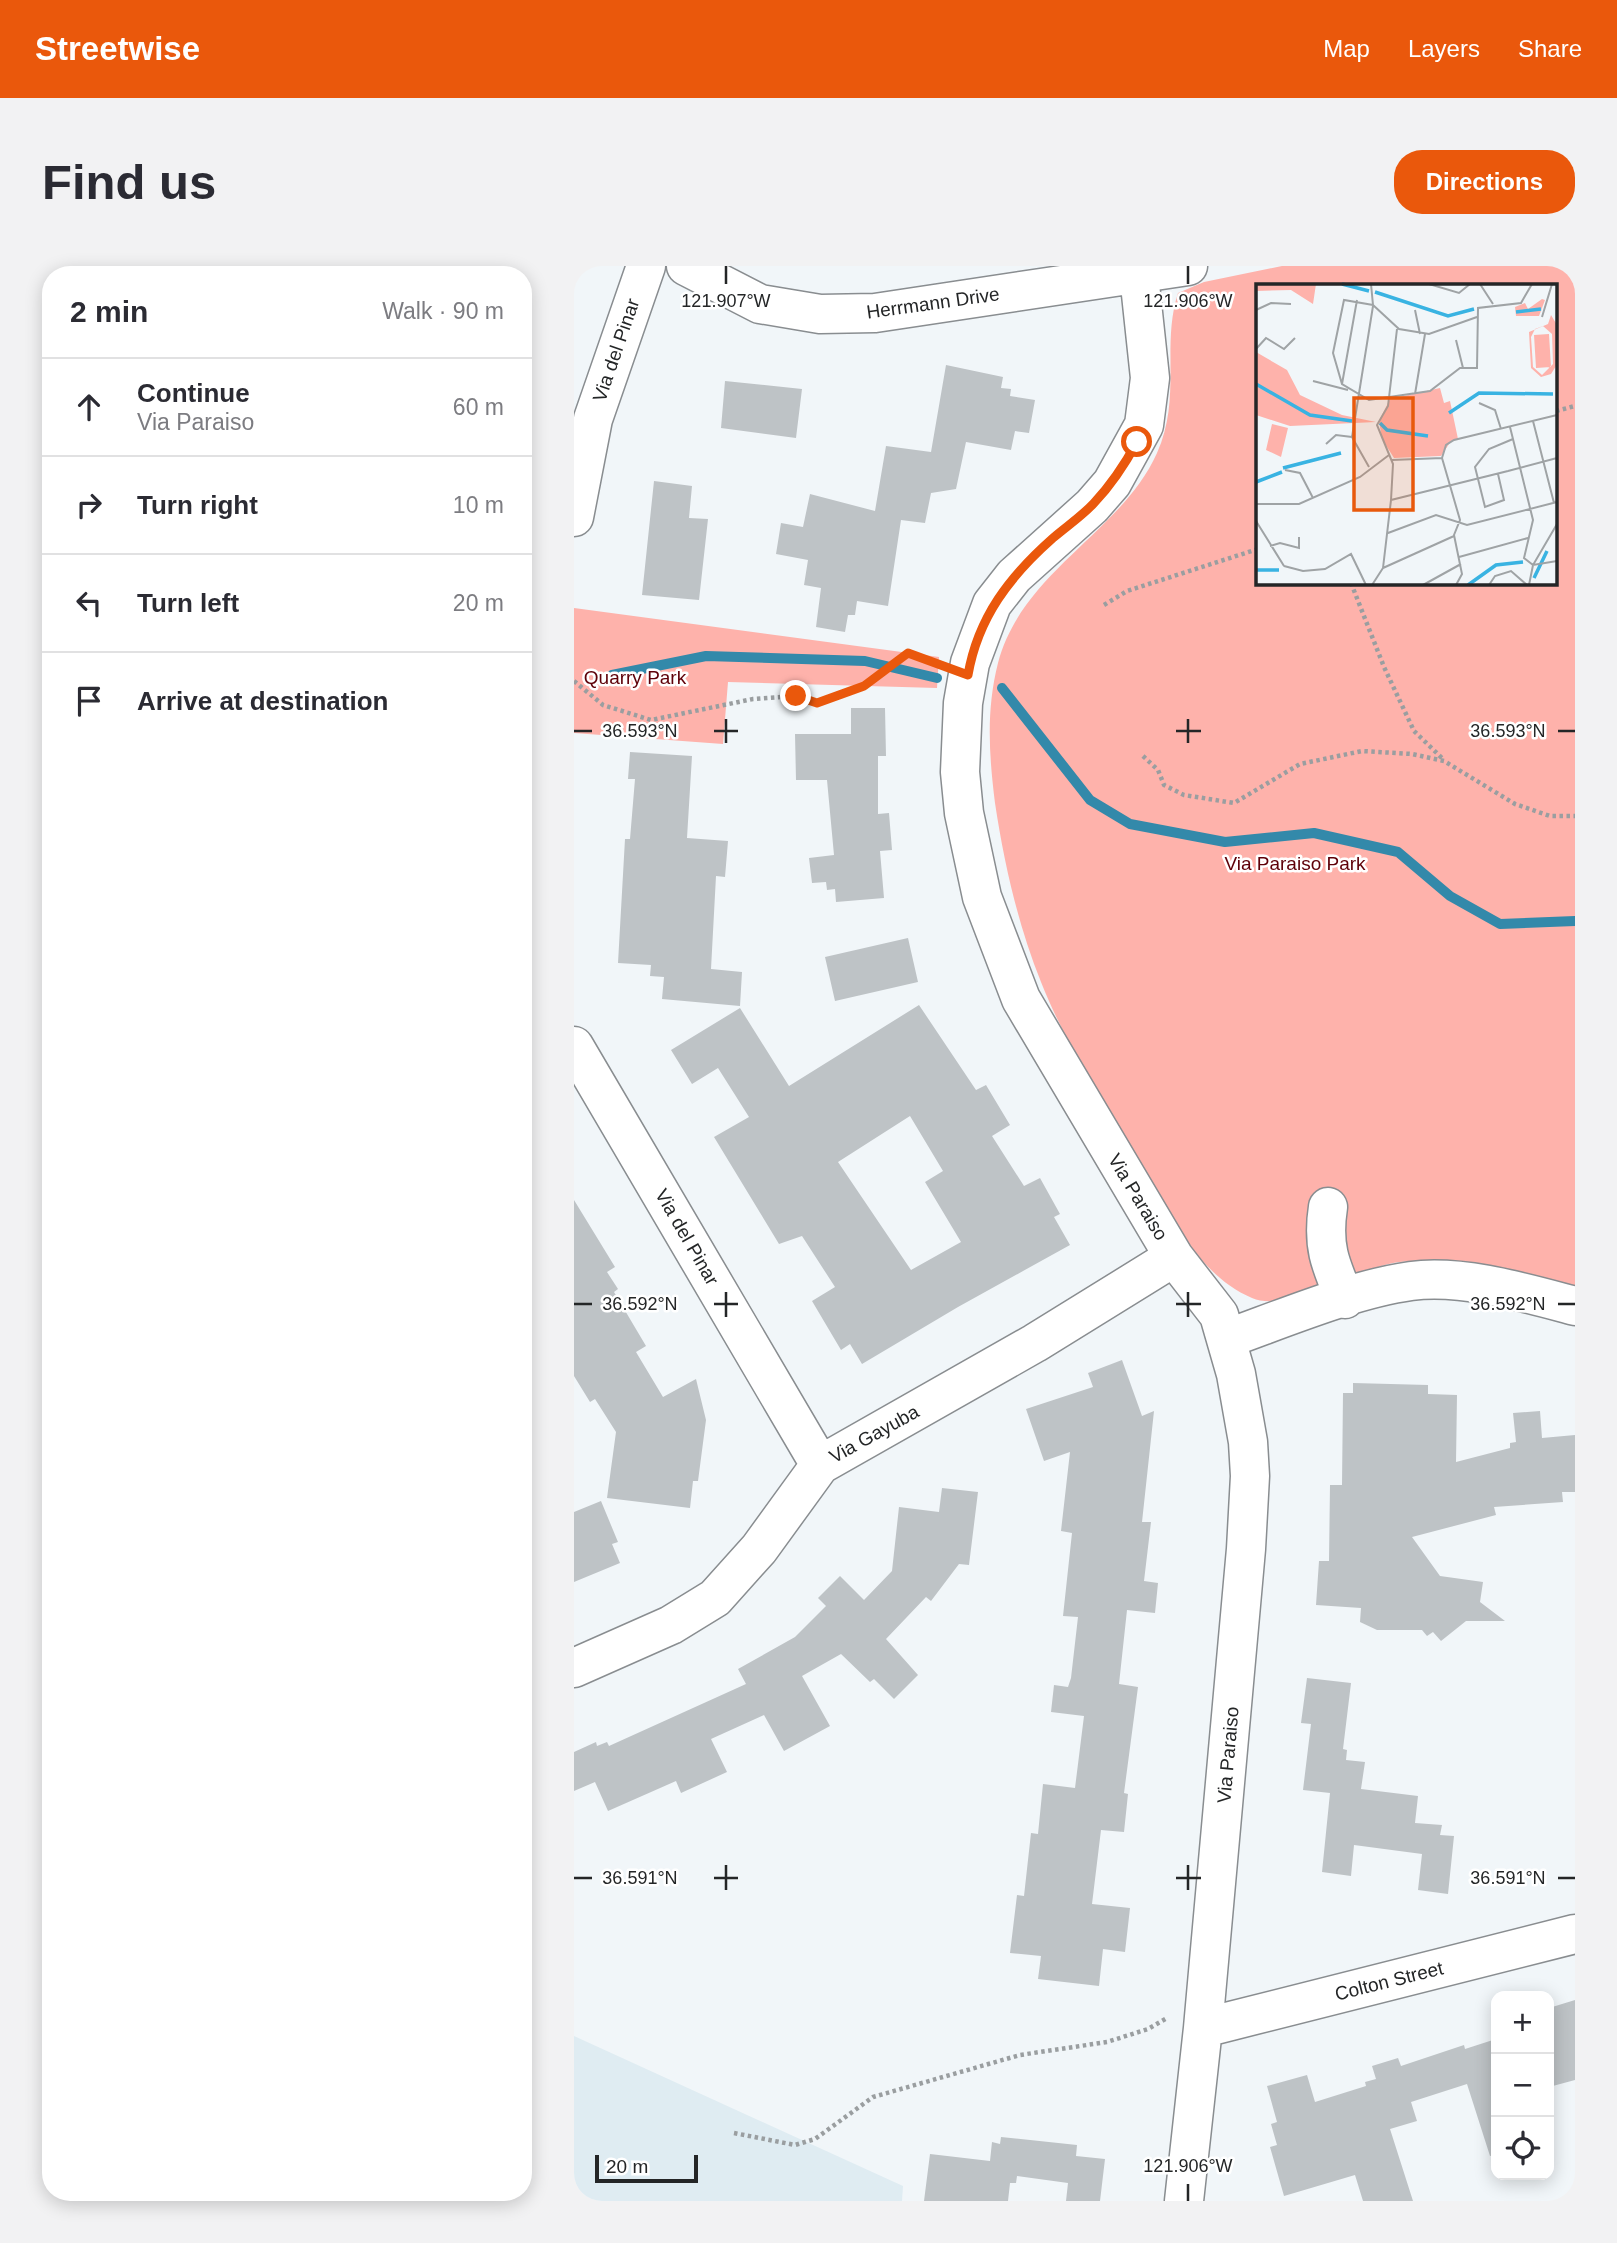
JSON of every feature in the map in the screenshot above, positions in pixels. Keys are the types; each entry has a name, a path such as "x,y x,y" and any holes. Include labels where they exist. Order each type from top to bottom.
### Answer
{"street":[{"name":"Via del Pinar","path":"574,517 593,419 646,266"},
{"name":"Herrmann Drive","path":"686,266 760,304 820,314 875,313 1138,270 1188,266"},
{"name":"Via Paraiso","path":"1138,270 1150,378 1149,402 1137,442 1112,483 1092,506 1014,576 992,604 979,634 968,675 960,772 964,813 982,897 999,949 1021,999 1174,1257 1219,1315 1246,1432 1250,1504 1190,2020 1184,2201"},
{"name":"Via del Pinar","path":"574,1046 820,1465"},
{"path":"1328,1208 1326,1256 1345,1298"},
{"name":"Via Gayuba","path":"574,1668 671,1625 715,1598 758,1549 820,1465 1035,1343 1174,1257"},
{"path":"1226,1339 1345,1298 1412,1281 1512,1289 1575,1306"},
{"name":"Colton Street","path":"1190,2020 1575,1934"}],"path":[{"path":"1558,410 1575,406"},
{"path":"1104,605 1128,590 1256,550"},
{"path":"1351,584 1384,667 1414,731 1444,761 1515,804 1550,816 1575,816"},
{"path":"574,681 603,705 651,720 752,699 796,696 817,703 864,686 908,653 968,675"},
{"path":"1143,756 1158,770 1164,785 1184,795 1234,803 1300,764 1336,754 1362,751 1412,754 1444,761"},
{"path":"734,2133 795,2145 815,2139 873,2097 1020,2055 1107,2042 1190,2020"}],"shaded area":[{"path":"574,2036 903,2186 902,2201 574,2201"}],"green space":[{"name":"Via Paraiso Park","path":"1282,266 1575,266 1575,1293 1457,1266 1411,1261 1378,1267 1322,1289 1284,1300 1252,1298 1233,1288 1202,1260 1177,1225 1102,1102 1051,1006 1025,938 1013,894 995,803 990,733 994,681 1010,631 1028,602 1121,506 1141,481 1157,453 1168,412 1171,332 1178,293 1204,282"},
{"name":"Quarry Park","path":"574,608 939,657 937,688 728,682 723,744 574,733"}],"building":[{"path":"946,365 1003,377 1001,388 1011,389 1010,396 1035,400 1029,433 1015,431 1011,450 966,442 956,489 931,493 925,523 901,520 888,606 857,601 855,615 848,615 845,632 816,627 821,588 804,585 808,560 776,554 781,523 803,527 810,494 875,511 886,446 931,452"},
{"path":"725,381 802,389 796,438 721,428"},
{"path":"654,481 692,486 689,518 708,519 699,600 642,595"},
{"path":"851,708 885,708 886,756 878,756 878,814 889,813 892,850 880,851 884,898 836,902 835,889 827,890 826,882 812,883 809,858 834,855 827,780 796,780 795,734 851,734"},
{"path":"630,752 692,756 687,838 728,841 725,877 716,876 711,969 742,972 740,1006 662,999 664,977 650,976 651,965 618,963 625,839 630,839 635,779 628,779"},
{"path":"908,938 918,982 835,1001 825,957"},
{"path":"919,1005 976,1090 986,1085 1010,1125 992,1136 1024,1186 1040,1178 1060,1214 1054,1217 1070,1245 862,1364 850,1344 841,1350 812,1301 835,1287 802,1236 779,1244 714,1137 749,1117 718,1068 692,1084 671,1050 740,1008 789,1086","holes":["910,1116 943,1171 925,1182 961,1242 911,1270 838,1162"]},
{"path":"574,1200 615,1267 607,1272 618,1289 614,1292 646,1346 636,1352 663,1397 696,1379 706,1420 698,1481 693,1481 690,1508 607,1498 616,1432 595,1399 590,1402 574,1376"},
{"path":"1122,1360 1142,1416 1154,1411 1142,1522 1151,1522 1144,1581 1158,1583 1155,1613 1127,1610 1119,1684 1138,1687 1124,1793 1128,1794 1124,1832 1101,1830 1092,1904 1130,1908 1125,1952 1103,1949 1099,1986 1038,1979 1041,1956 1010,1953 1017,1895 1024,1896 1031,1833 1038,1834 1043,1784 1075,1788 1084,1716 1051,1712 1054,1685 1068,1687 1071,1678 1078,1617 1063,1616 1072,1533 1061,1531 1070,1452 1044,1461 1026,1409 1093,1387 1088,1373"},
{"path":"1353,1383 1428,1385 1428,1394 1457,1395 1456,1462 1510,1448 1510,1443 1516,1442 1513,1413 1540,1411 1542,1438 1575,1435 1575,1492 1562,1492 1563,1502 1494,1507 1496,1515 1412,1537 1440,1576 1483,1582 1480,1602 1505,1621 1466,1621 1441,1641 1433,1632 1427,1636 1422,1630 1377,1630 1360,1622 1361,1608 1316,1605 1319,1561 1329,1561 1330,1485 1342,1485 1343,1393 1353,1393"},
{"path":"942,1488 978,1492 969,1565 959,1564 931,1601 926,1597 886,1639 918,1675 894,1699 874,1679 870,1682 841,1654 802,1676 830,1726 784,1751 764,1715 711,1739 727,1772 681,1793 676,1781 608,1811 595,1782 574,1791 574,1752 596,1742 597,1746 607,1742 609,1746 746,1684 738,1669 795,1637 826,1606 818,1598 840,1576 864,1600 892,1571 899,1507 939,1512"},
{"path":"601,1501 618,1542 612,1544 620,1563 574,1582 574,1512"},
{"path":"1307,1678 1351,1683 1343,1749 1347,1750 1346,1760 1365,1762 1361,1789 1418,1796 1415,1823 1442,1825 1440,1835 1454,1836 1448,1894 1418,1890 1422,1854 1354,1845 1351,1876 1322,1872 1330,1793 1303,1790 1311,1724 1301,1723"},
{"path":"1575,2000 1575,2080 1554,2086 1554,2054 1554,2006"},
{"path":"1491,2041 1491,2156 1467,2084 1411,2102 1417,2121 1390,2129 1413,2201 1363,2201 1355,2175 1284,2196 1270,2147 1277,2145 1271,2124 1277,2122 1267,2086 1307,2075 1315,2102 1366,2086 1365,2082 1376,2079 1372,2066 1398,2058 1401,2066 1464,2045 1465,2049"},
{"path":"1001,2137 1077,2145 1076,2156 1105,2159 1100,2201 1066,2201 1068,2183 1017,2176 1016,2183 1010,2183 1008,2201 924,2201 930,2154 990,2161 992,2142 1000,2144"}],"waterway":[{"path":"612,675 706,656 865,661 937,678"},
{"path":"1002,688 1090,800 1130,824 1225,842 1314,833 1398,852 1450,896 1500,924 1575,921"}],"route":[{"path":"796,696 817,703 864,686 908,653 968,675 979,634 992,604 1014,576 1092,506 1112,483 1137,442"}]}
